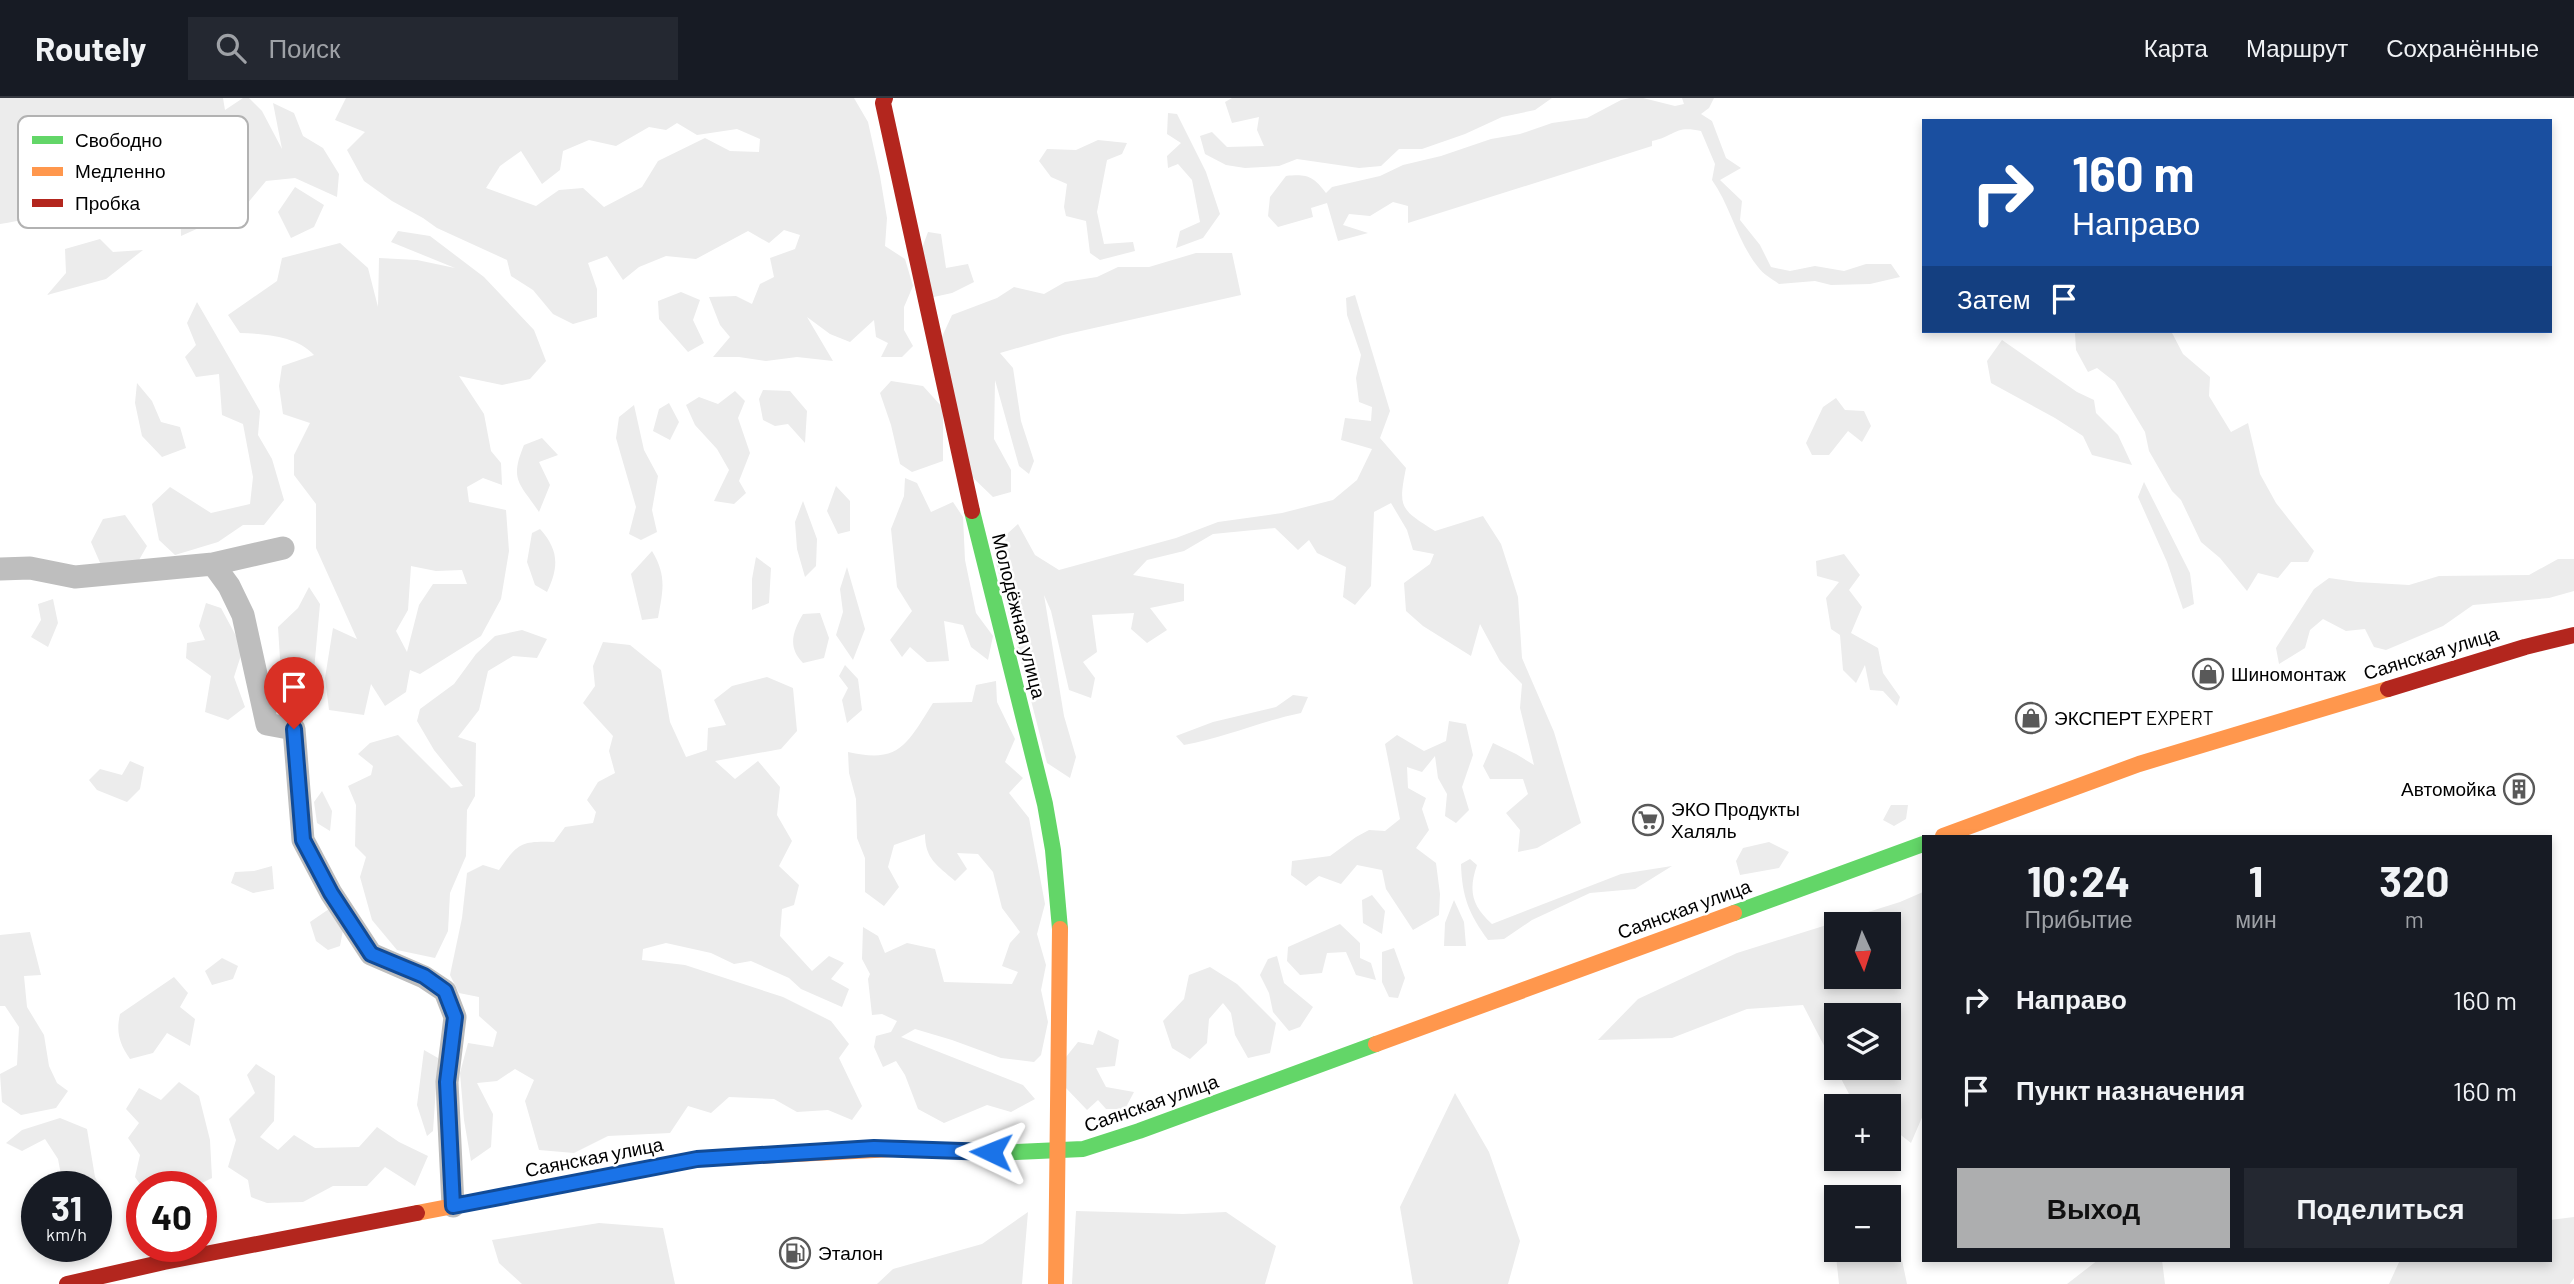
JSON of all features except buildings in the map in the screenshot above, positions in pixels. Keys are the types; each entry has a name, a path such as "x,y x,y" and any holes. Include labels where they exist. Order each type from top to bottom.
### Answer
{"street":[{"name":"Молодёжная улица","path":"885,98 883,103 936,355 976,530 1045,804 1053,850 1060,927 1056,1284"},
{"path":"0,569 30,568 75,577 213,564 283,548"},
{"path":"213,564 229,586 243,615 267,724 294,729 303,840 325,882 371,954 424,976 445,991 455,1017 447,1082 453,1206"},
{"name":"Саянская улица","path":"1946,835 2138,764 2525,647 2574,635"},
{"name":"Саянская улица","path":"67,1284 164,1262 673,1163 730,1156 874,1148 1015,1152 1083,1149 1922,844"}],"shaded area":[{"path":"0,98 223,98 225,110 243,98 249,98 262,111 282,149 273,103 294,113 303,136 323,148 339,174 337,197 295,178 266,181 248,203 248,116 18,116 18,220 0,224"},
{"path":"346,98 854,98 868,122 880,176 887,218 885,246 905,259 913,286 904,307 904,330 913,346 902,357 881,357 888,343 876,337 874,320 850,342 830,334 807,317 833,361 797,357 766,361 713,357 730,337 720,325 709,297 736,296 752,304 760,284 774,277 770,258 795,249 800,235 784,230 769,243 748,231 696,259 666,256 639,267 623,280 607,256 588,263 597,289 597,317 573,324 553,314 533,290 511,276 507,260 437,228 364,181 347,150 365,132 335,120","holes":["677,123 697,135 737,129 760,139 759,152 730,151 705,138 658,161 642,187 604,207 583,188 559,190 536,206 486,188 500,166 521,151 542,184 560,170 563,151 589,140 616,146 649,127 666,130"]},
{"path":"1232,98 1552,98 1535,110 1502,117 1422,149 1399,149 1381,166 1359,168 1297,159 1279,166 1245,168 1226,165 1205,154 1200,136 1212,132 1227,147 1264,146 1257,130 1259,117 1232,123 1225,102"},
{"path":"1630,98 1643,98 1675,106 1684,104 1682,98 1714,98 1709,108 1701,114 1712,121 1726,158 1741,168 1720,180 1742,201 1740,220 1760,245 1771,267 1790,271 1815,266 1844,271 1866,264 1891,264 1900,277 1870,284 1831,285 1815,281 1779,284 1760,270 1739,235 1712,180 1715,164 1701,131 1685,129 1652,141 1652,146 1408,223 1408,206 1393,202 1370,216 1349,214 1343,225 1368,233 1338,241 1327,203 1311,208 1313,217 1278,227 1268,216 1270,197 1286,176 1309,177 1326,193 1332,187 1380,176 1403,165 1441,156 1491,139 1520,134 1552,123 1587,118"},
{"path":"1168,113 1177,114 1206,172 1220,214 1203,238 1176,248 1180,231 1200,222 1192,180 1178,164 1168,168 1167,156 1181,143 1167,134"},
{"path":"1098,140 1127,143 1122,154 1107,160 1097,212 1104,244 1133,242 1135,251 1100,260 1090,253 1086,221 1066,216 1064,207 1067,184 1051,177 1039,161 1047,149 1076,150"},
{"path":"295,187 324,205 314,227 291,238 278,212"},
{"path":"181,228 199,228 181,236"},
{"path":"398,231 430,236 484,277 534,330 546,361 530,379 502,385 459,376 484,414 491,451 501,463 502,485 483,478 467,487 469,502 506,510 509,551 501,599 481,636 420,674 410,670 406,692 385,706 371,684 364,715 329,710 325,678 333,628 357,639 316,548 316,504 294,475 294,455 310,423 283,414 279,386 282,366 314,355 290,340 270,335 240,333 228,315 277,281 282,258 340,243 368,268 378,307 379,258 417,260 455,268 391,242","holes":["411,566 436,571 462,570 467,584 433,584 419,605 407,652 396,631 408,610"]},
{"path":"928,232 941,234 946,268 968,264 974,282 952,293 929,298 919,256"},
{"path":"100,239 113,252 143,250 106,279 47,295 66,273 65,249"},
{"path":"1196,253 1232,253 1241,295 1063,335 1000,353 1013,368 1021,421 1034,461 1029,474 1019,466 995,380 994,439 1011,470 1011,492 993,497 968,473 941,339 952,315 997,298 1014,287 1044,294 1065,282 1097,277 1118,267 1149,267"},
{"path":"681,292 700,300 693,320 704,343 688,352 659,319 658,301"},
{"path":"1355,295 1390,411 1380,438 1406,468 1402,492 1404,506 1415,518 1435,531 1483,516 1501,544 1518,597 1522,658 1554,732 1581,823 1537,848 1518,852 1520,830 1506,813 1528,794 1523,779 1490,779 1483,766 1493,743 1534,765 1520,708 1522,684 1500,661 1480,624 1471,656 1423,626 1406,611 1404,583 1430,564 1434,554 1413,550 1407,530 1391,503 1374,512 1371,586 1355,605 1343,597 1346,567 1317,553 1309,540 1298,550 1275,528 1213,534 1184,551 1147,560 1133,575 1184,584 1184,601 1150,608 1167,630 1147,643 1131,629 1134,613 1092,615 1097,652 1083,662 1095,678 1091,698 1069,690 1051,611 1044,595 1064,716 1076,757 1070,778 1047,763 996,563 1008,533 1018,524 1035,555 1059,570 1176,538 1218,522 1282,513 1333,500 1357,480 1372,449 1341,440 1345,418 1371,421 1372,407 1359,402 1356,378 1361,355 1347,315 1346,298"},
{"path":"197,302 260,411 258,435 272,459 284,500 264,525 243,525 218,542 175,555 159,540 152,504 170,487 211,513 250,504 253,477 243,424 222,415 219,374 196,377 185,357 196,345 187,323"},
{"path":"2075,333 2172,333 2183,354 2210,377 2209,396 2231,432 2248,423 2260,474 2276,503 2314,551 2308,562 2291,562 2278,578 2258,573 2247,591 2220,558 2201,542 2181,500 2172,491 2149,451 2145,432 2115,382 2097,368 2088,372 2076,350"},
{"path":"2002,340 2077,392 2094,400 2096,413 2118,435 2132,465 2092,455 2083,436 1991,383 1987,361"},
{"path":"891,381 923,386 943,408 943,461 912,472 900,464 880,393"},
{"path":"137,383 152,401 161,422 180,427 186,448 162,457 142,436 135,403"},
{"path":"763,390 790,391 807,411 805,443 788,424 775,426 763,420 759,399"},
{"path":"735,391 745,401 738,418 750,453 739,481 746,493 734,504 714,501 729,470 717,449 695,425 686,405 699,397 718,404"},
{"path":"1836,398 1845,410 1864,411 1871,426 1862,442 1848,431 1829,455 1812,455 1806,443 1823,407"},
{"path":"669,403 679,422 670,440 653,431 659,409"},
{"path":"634,405 644,450 658,476 652,510 657,532 641,540 629,534 636,507 616,438 619,417"},
{"path":"542,438 558,455 539,462 550,485 539,512 522,488 517,467 524,445"},
{"path":"905,478 917,483 931,512 953,502 963,517 965,560 976,613 993,636 988,660 971,647 963,625 944,621 949,661 927,662 910,647 902,657 890,640 912,611 897,587 891,529 904,496"},
{"path":"2144,482 2190,573 2194,604 2183,609 2167,562 2138,497"},
{"path":"836,486 850,501 850,531 838,534 827,511"},
{"path":"803,501 817,539 816,566 805,577 797,549 795,522"},
{"path":"125,515 147,546 139,560 101,565 91,542 103,519"},
{"path":"540,529 551,544 555,559 554,575 547,592 535,585 527,562 532,533"},
{"path":"652,551 662,576 661,599 658,618 642,620 631,574"},
{"path":"1844,554 1860,575 1849,590 1862,607 1851,633 1878,648 1883,673 1900,697 1897,706 1883,691 1870,690 1865,665 1856,683 1843,670 1840,635 1831,629 1826,598 1839,582 1817,576 1816,561"},
{"path":"756,557 771,568 769,603 752,610 752,579"},
{"path":"2558,559 2574,559 2574,591 2549,598 2473,605 2443,626 2386,650 2374,647 2365,629 2346,631 2323,619 2310,630 2305,648 2279,664 2276,648 2314,589 2329,578 2409,585 2439,576 2529,575"},
{"path":"847,567 865,629 853,660 836,635 843,612 840,589"},
{"path":"309,587 320,604 310,715 289,718 271,711 266,687 294,680 280,659 278,627 298,608"},
{"path":"53,599 58,623 48,647 31,637 41,620 38,604"},
{"path":"206,603 221,608 243,649 234,677 245,707 228,720 205,712 211,676 186,658 187,643 205,640 199,626"},
{"path":"820,613 829,638 824,658 803,663 793,645 794,633 803,614"},
{"path":"522,630 547,639 537,658 513,656 488,671 479,710 458,737 476,743 475,796 467,810 466,856 450,893 448,931 435,958 397,950 372,920 360,877 366,857 355,846 356,805 348,786 371,775 373,766 358,754 370,743 398,735 451,788 463,786 434,750 417,721 420,709 454,684 476,654 495,636"},
{"path":"603,642 630,645 661,670 670,722 686,757 707,750 708,728 726,725 714,700 732,686 767,677 793,688 797,731 781,749 715,761 735,779 758,761 780,787 777,815 792,841 779,866 799,885 794,905 782,909 780,936 812,971 829,956 844,963 831,979 849,989 842,1007 801,989 789,978 751,961 734,964 711,953 666,943 643,949 642,960 685,965 783,997 831,1021 849,1044 839,1058 862,1106 852,1120 828,1110 797,1112 774,1099 729,1097 711,1113 688,1106 670,1133 608,1136 574,1153 539,1150 525,1101 534,1080 515,1069 497,1081 477,1083 493,1114 491,1147 471,1161 460,1073 468,1043 493,1047 497,1032 479,1016 479,997 459,993 450,975 462,918 467,873 483,865 499,870 516,849 527,843 554,842 565,827 593,823 596,812 587,800 598,782 615,773 609,751 613,736 583,703 595,686 593,666"},
{"path":"845,665 858,679 862,710 847,723 842,700 848,688 839,676"},
{"path":"996,681 997,702 1015,739 1005,762 1023,778 1009,793 1029,818 1045,904 1037,934 1046,965 1041,990 1048,1022 1041,1055 1034,1062 1001,1058 915,1029 901,1037 1023,1085 1035,1099 1011,1112 987,1105 944,1123 918,1109 905,1075 896,1061 883,1067 874,1047 876,1036 891,1032 897,1021 882,1014 872,1015 868,979 870,974 862,959 863,927 878,936 885,953 907,943 935,949 944,982 1012,984 1018,972 1002,966 1010,943 1020,932 1002,908 993,872 978,854 957,853 967,869 955,881 930,856 925,834 894,845 888,867 899,887 884,906 865,892 865,858 857,838 856,799 849,773 848,752 866,755 891,753 908,740 933,703 972,702 976,685"},
{"path":"1293,695 1308,697 1301,713 1184,745 1176,736 1213,722 1276,707"},
{"path":"1449,721 1466,724 1473,755 1462,787 1469,810 1456,823 1445,816 1447,794 1438,778 1435,756 1422,772 1407,767 1408,788 1426,798 1422,809 1429,830 1416,848 1436,863 1440,894 1439,915 1413,930 1386,889 1382,870 1357,865 1341,884 1319,876 1306,886 1291,875 1292,861 1330,856 1369,830 1385,831 1400,819 1385,744 1397,735 1424,751 1446,741"},
{"path":"130,761 144,767 140,789 127,802 97,790 89,780 100,769 122,775"},
{"path":"322,791 332,811 330,831 317,823 314,802"},
{"path":"1891,805 1908,805 1906,819 1894,826 1883,820"},
{"path":"1769,842 1789,852 1779,868 1740,875 1736,861 1743,848"},
{"path":"1470,859 1477,865 1473,883 1476,904 1492,924 1621,874 1672,866 1635,889 1590,893 1532,920 1504,939 1488,940 1471,913 1465,896 1461,864"},
{"path":"272,866 274,889 253,893 231,883 235,872"},
{"path":"1922,892 1922,1117 1911,1143 1901,1135 1901,1094 1849,1094 1842,1080 1901,1080 1901,1003 1824,1003 1824,1046 1803,1005 1747,1009 1672,1038 1598,1040 1638,999 1737,953 1824,926 1824,989 1901,989 1901,912 1868,912"},
{"path":"1372,895 1385,911 1382,934 1363,923 1362,900"},
{"path":"1454,900 1464,922 1466,946 1444,946 1445,923"},
{"path":"329,909 344,925 340,946 328,950 316,941 310,922"},
{"path":"1340,924 1360,943 1360,958 1371,963 1376,980 1356,975 1346,952 1327,953 1322,973 1300,975 1287,961 1288,947"},
{"path":"30,932 41,975 24,976 27,1007 44,1035 49,1066 57,1083 68,1091 56,1108 21,1115 2,1102 0,1074 17,1065 19,1027 5,1006 0,1006 0,935"},
{"path":"1394,948 1405,978 1398,998 1389,997 1382,982 1382,952"},
{"path":"1277,956 1284,983 1313,1007 1300,1027 1289,1031 1273,1012 1269,993 1260,975 1268,959"},
{"path":"222,958 238,966 233,979 212,985 205,971"},
{"path":"1210,967 1237,984 1276,1023 1270,1053 1248,1058 1235,1035 1231,1013 1223,1003 1209,1019 1207,1043 1190,1059 1172,1048 1163,1021 1184,999 1189,975"},
{"path":"174,977 188,993 180,1007 195,1019 190,1046 167,1033 153,1053 130,1059 119,1037 120,1014"},
{"path":"1098,1030 1119,1040 1115,1066 1096,1068 1106,1087 1134,1092 1125,1109 1106,1109 1098,1100 1087,1110 1065,1087 1066,1057 1078,1042 1093,1045"},
{"path":"424,1050 438,1058 433,1131 427,1136 417,1105"},
{"path":"256,1064 275,1076 274,1121 260,1137 278,1150 294,1135 315,1148 359,1147 377,1127 399,1142 428,1156 415,1186 385,1167 367,1186 333,1186 303,1202 267,1203 251,1197 248,1180 228,1167 236,1140 229,1119 255,1093 247,1075"},
{"path":"179,1082 199,1096 210,1140 212,1171 136,1171 140,1155 128,1138 139,1123 126,1109 139,1088 161,1100"},
{"path":"1455,1093 1489,1152 1520,1241 1508,1284 1413,1284 1400,1207"},
{"path":"60,1118 87,1129 94,1171 60,1171 58,1159 45,1139 22,1151 6,1143 22,1130"},
{"path":"1076,1211 1183,1214 1226,1212 1276,1246 1265,1284 1072,1284"},
{"path":"1028,1212 1022,1284 877,1284 893,1269 982,1244"},
{"path":"2574,1217 2574,1278 2570,1284 2389,1284 2399,1262 2552,1262 2552,1220"},
{"path":"599,1223 663,1228 675,1284 522,1284 499,1263 492,1240"},
{"path":"1901,1255 1907,1284 1839,1284 1837,1262 1901,1262"},
{"path":"2095,1262 2162,1262 2165,1284 2067,1284"}],"traffic: fast":[{"path":"972,511 1045,804 1053,850 1060,929"},
{"path":"1734,913 1922,844"},
{"path":"894,1149 1015,1152 1083,1149 1376,1044"}],"traffic: slow":[{"path":"1946,835 2139,764 2388,689"},
{"path":"1376,1044 1734,913"},
{"path":"1056,1284 1060,929"},
{"path":"417,1213 697,1159 894,1149"}],"traffic: jam":[{"path":"885,98 883,103 972,511"},
{"path":"2388,689 2525,647 2574,635"},
{"path":"67,1284 164,1262 417,1213"}],"place":[{"name":"Шиномонтаж","path":"2208,674"},
{"name":"ЭКСПЕРТ EXPERT","path":"2031,718"},
{"name":"Автомойка","path":"2519,789"},
{"name":"ЭКО Продукты Халяль","path":"1648,820"},
{"name":"Эталон","path":"795,1253"}],"route":[{"path":"294,729 303,840 331,893 371,954 424,976 445,991 455,1017 447,1082 453,1206 697,1159 874,1148 991,1152"}]}
